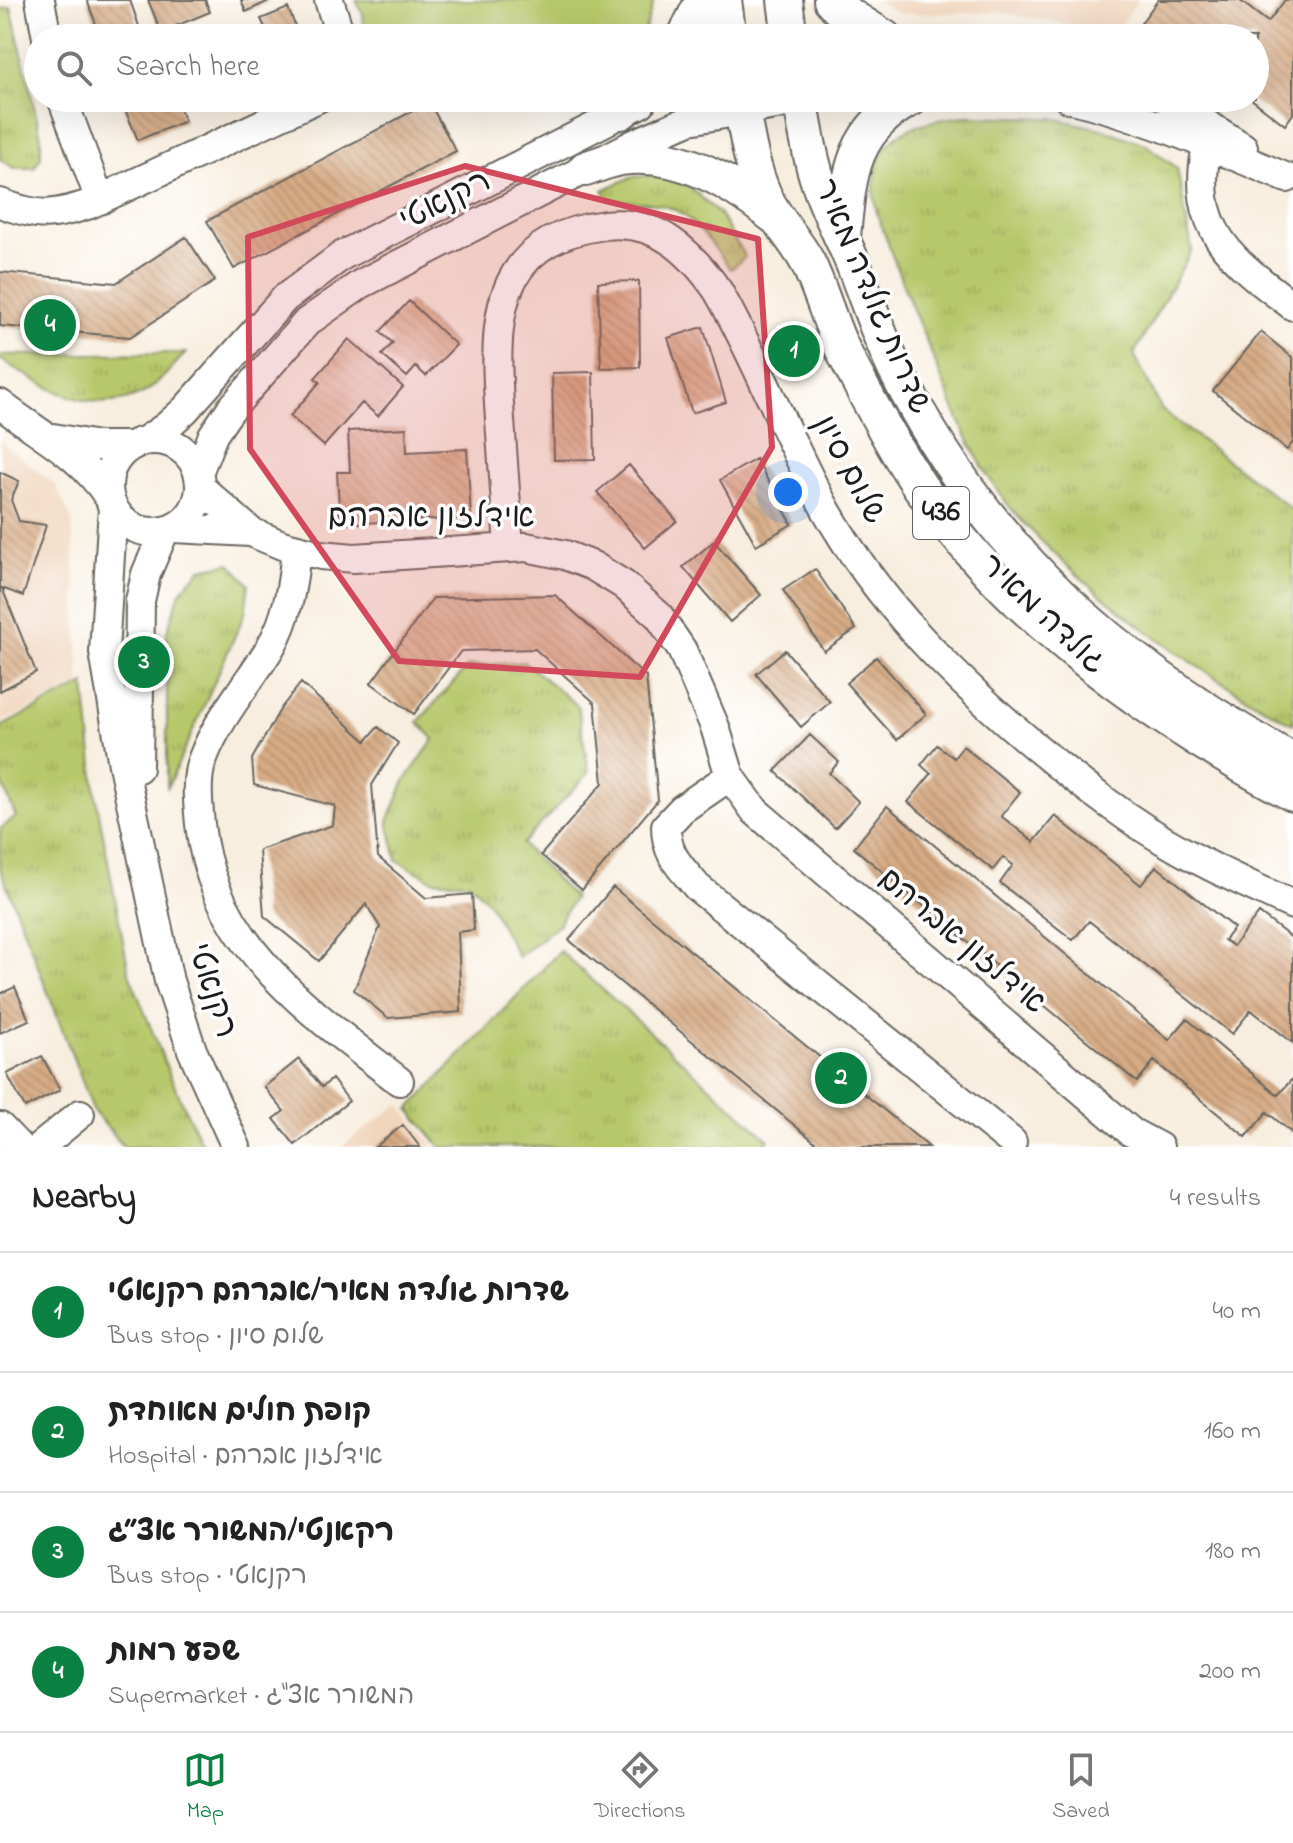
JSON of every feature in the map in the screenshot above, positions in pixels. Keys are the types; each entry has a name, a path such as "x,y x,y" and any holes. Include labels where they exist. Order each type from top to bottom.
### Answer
{"main road":[{"path":"691,24 703,0"},
{"path":"724,0 727,24"},
{"path":"785,0 788,24"},
{"path":"831,0 863,24"},
{"name":"גולדה מאיר","path":"743,112 765,196 808,264 839,342 898,452 943,515 1010,592 1102,672 1203,742 1293,794"},
{"name":"שדרות גולדה מאיר","path":"807,112 817,178 893,365 930,432 968,490 996,527 1076,613 1129,657 1239,732 1293,761"},
{"path":"843,236 853,162 880,120 892,112"},
{"path":"585,169 618,158 666,158 688,164 716,178 776,217"}],"street":[{"path":"40,0 44,24"},
{"path":"329,0 337,24"},
{"path":"67,112 100,200"},
{"path":"0,203 30,214 61,214 100,200 288,112"},
{"name":"רקנאטי","path":"137,444 185,410 263,320 309,278 343,255 616,112"},
{"name":"רקנאטי","path":"199,480 213,435 230,410 307,322 361,284 636,143 713,112"},
{"path":"1122,112 1156,123 1290,180"},
{"path":"1189,112 1290,180"},
{"path":"1207,145 1202,171 1202,195 1207,217 1229,251 1259,281 1293,306"},
{"name":"שלום סיון","path":"509,548 496,350 499,314 509,285 526,259 553,239 584,228 615,224 659,232 680,245 701,266 718,291 826,509 889,605 934,654 978,698 1070,775 1126,815 1181,851 1293,905"},
{"path":"0,404 92,472 120,518 140,531 251,532"},
{"path":"41,433 65,442 137,444 158,440 172,443 193,461 199,480 251,532"},
{"path":"110,502 107,482 111,468 118,456 137,444"},
{"path":"169,530 193,511 199,480"},
{"name":"רקנאטי","path":"110,502 104,652 123,765 169,981 192,1050 236,1147"},
{"name":"רקנאטי","path":"142,849 137,738 140,601 146,574 169,530"},
{"name":"אידלזון אברהם","path":"251,532 296,549 354,558 526,547 565,555 593,566 624,585 659,616 682,650 730,776 755,811 1131,1132 1159,1147"},
{"path":"296,549 286,611 276,635 202,759 198,800 203,857 217,895 242,939 267,969 313,1013 399,1081"},
{"path":"730,776 682,809 666,826 666,845 678,865 697,887 1012,1142"},
{"path":"40,1147 80,1114"},
{"path":"0,1127 19,1147"}],"highlighted area":[{"path":"465,166 758,239 772,447 640,677 399,661 250,449 248,237"}],"shaded area":[{"path":"875,0 1138,0 1121,24 1063,24 997,12 900,14"},
{"path":"0,441 55,485 72,521 80,684 0,723"},
{"path":"399,1104 434,1147 341,1147"}],"green space":[{"path":"356,0 654,0 647,24 364,24"},
{"path":"11,7 24,63 24,112 35,112 41,137 41,157 34,168 14,168 0,159 0,9"},
{"path":"967,116 1052,118 1102,129 1145,144 1177,168 1192,250 1134,354 1162,410 1293,510 1293,724 1184,657 1083,580 1022,521 976,456 904,288 878,217 874,195 875,174 881,155 897,136 931,121"},
{"path":"656,175 689,186 720,215 745,257 731,269 698,228 682,214 658,204 610,200 603,190 631,177"},
{"path":"186,353 151,389 125,400 106,402 87,401 51,389 0,359 0,355"},
{"path":"230,563 249,584 245,613 167,789 167,632 180,592 201,569"},
{"path":"524,662 578,706 589,773 522,844 574,898 557,926 518,957 489,903 470,883 432,880 397,860 388,821 405,781 434,739 418,722 468,666"},
{"path":"85,684 96,797 129,973 171,1078 203,1147 124,1147 94,1112 0,868 0,829 16,817 0,778 0,727"},
{"path":"560,951 769,1140 762,1147 441,1147 409,1109"}],"building":[{"path":"87,0 130,0 138,24 96,24"},
{"path":"148,0 205,0 210,12 181,24 158,24"},
{"path":"241,0 271,0 246,12"},
{"path":"1158,0 1239,0 1268,22 1285,0 1293,0 1293,114 1285,125 1268,112 1269,24 1141,23"},
{"path":"288,8 294,24 263,24 261,19"},
{"path":"126,112 181,112 185,121 138,140"},
{"path":"410,112 435,112 456,151 234,269 207,221"},
{"path":"186,237 215,281 130,337 0,326 0,272 116,283"},
{"path":"639,281 640,367 601,368 598,282"},
{"path":"409,301 456,345 426,376 416,367 407,377 382,355 393,343 380,332"},
{"path":"703,327 726,402 692,413 668,338"},
{"path":"1261,332 1293,358 1293,442 1287,450 1213,391"},
{"path":"349,339 403,387 378,416 362,403 324,446 290,416 320,382 315,378"},
{"path":"593,372 595,459 554,460 552,373"},
{"path":"406,428 407,452 467,449 471,518 340,524 337,472 350,472 348,431"},
{"path":"756,459 792,524 756,545 720,480"},
{"path":"629,465 677,521 645,548 597,492"},
{"path":"0,472 19,481 11,500 19,521 46,525 23,596 2,588 36,672 0,691"},
{"path":"714,541 761,595 730,622 683,567"},
{"path":"815,569 856,629 824,651 783,590"},
{"path":"555,595 646,677 658,800 582,890 541,855 603,783 595,703 535,649 461,651 414,714 371,683 433,598"},
{"path":"785,650 830,702 801,727 756,674"},
{"path":"876,657 926,714 897,740 846,683"},
{"path":"301,683 366,741 378,727 398,743 372,785 378,857 426,898 472,894 474,930 458,932 461,1012 388,1018 354,990 380,927 366,904 319,961 264,916 259,850 333,825 335,806 254,785 252,759 281,708"},
{"path":"810,735 839,762 829,773 859,802 835,828 775,771"},
{"path":"937,745 954,758 963,746 1020,792 1001,816 1034,842 1055,816 1141,885 1156,866 1234,928 1224,940 1233,946 1259,913 1293,939 1293,1043 1251,1010 1232,1034 1089,921 1073,940 1000,883 1013,865 1003,857 993,870 908,802 931,774 921,765"},
{"path":"887,806 1169,1040 1187,1019 1278,1095 1293,1078 1293,1134 1267,1112 1246,1137 1154,1061 1137,1082 854,848"},
{"path":"613,887 929,1147 821,1147 569,940"},
{"path":"15,987 29,1020 0,1033 0,994"},
{"path":"42,1056 60,1090 25,1108 7,1074"},
{"path":"299,1059 322,1087 332,1079 349,1101 295,1145 274,1119 284,1111 264,1087"},
{"path":"403,1125 420,1147 375,1147"}],"place":[{"name":"שפע רמות","path":"50,325"},
{"name":"שדרות גולדה מאיר/אברהם רקנאטי","path":"794,351"},
{"name":"רקאנטי/המשורר אצ״ג","path":"144,662"},
{"name":"קופת חולים מאוחדת","path":"841,1078"}]}
